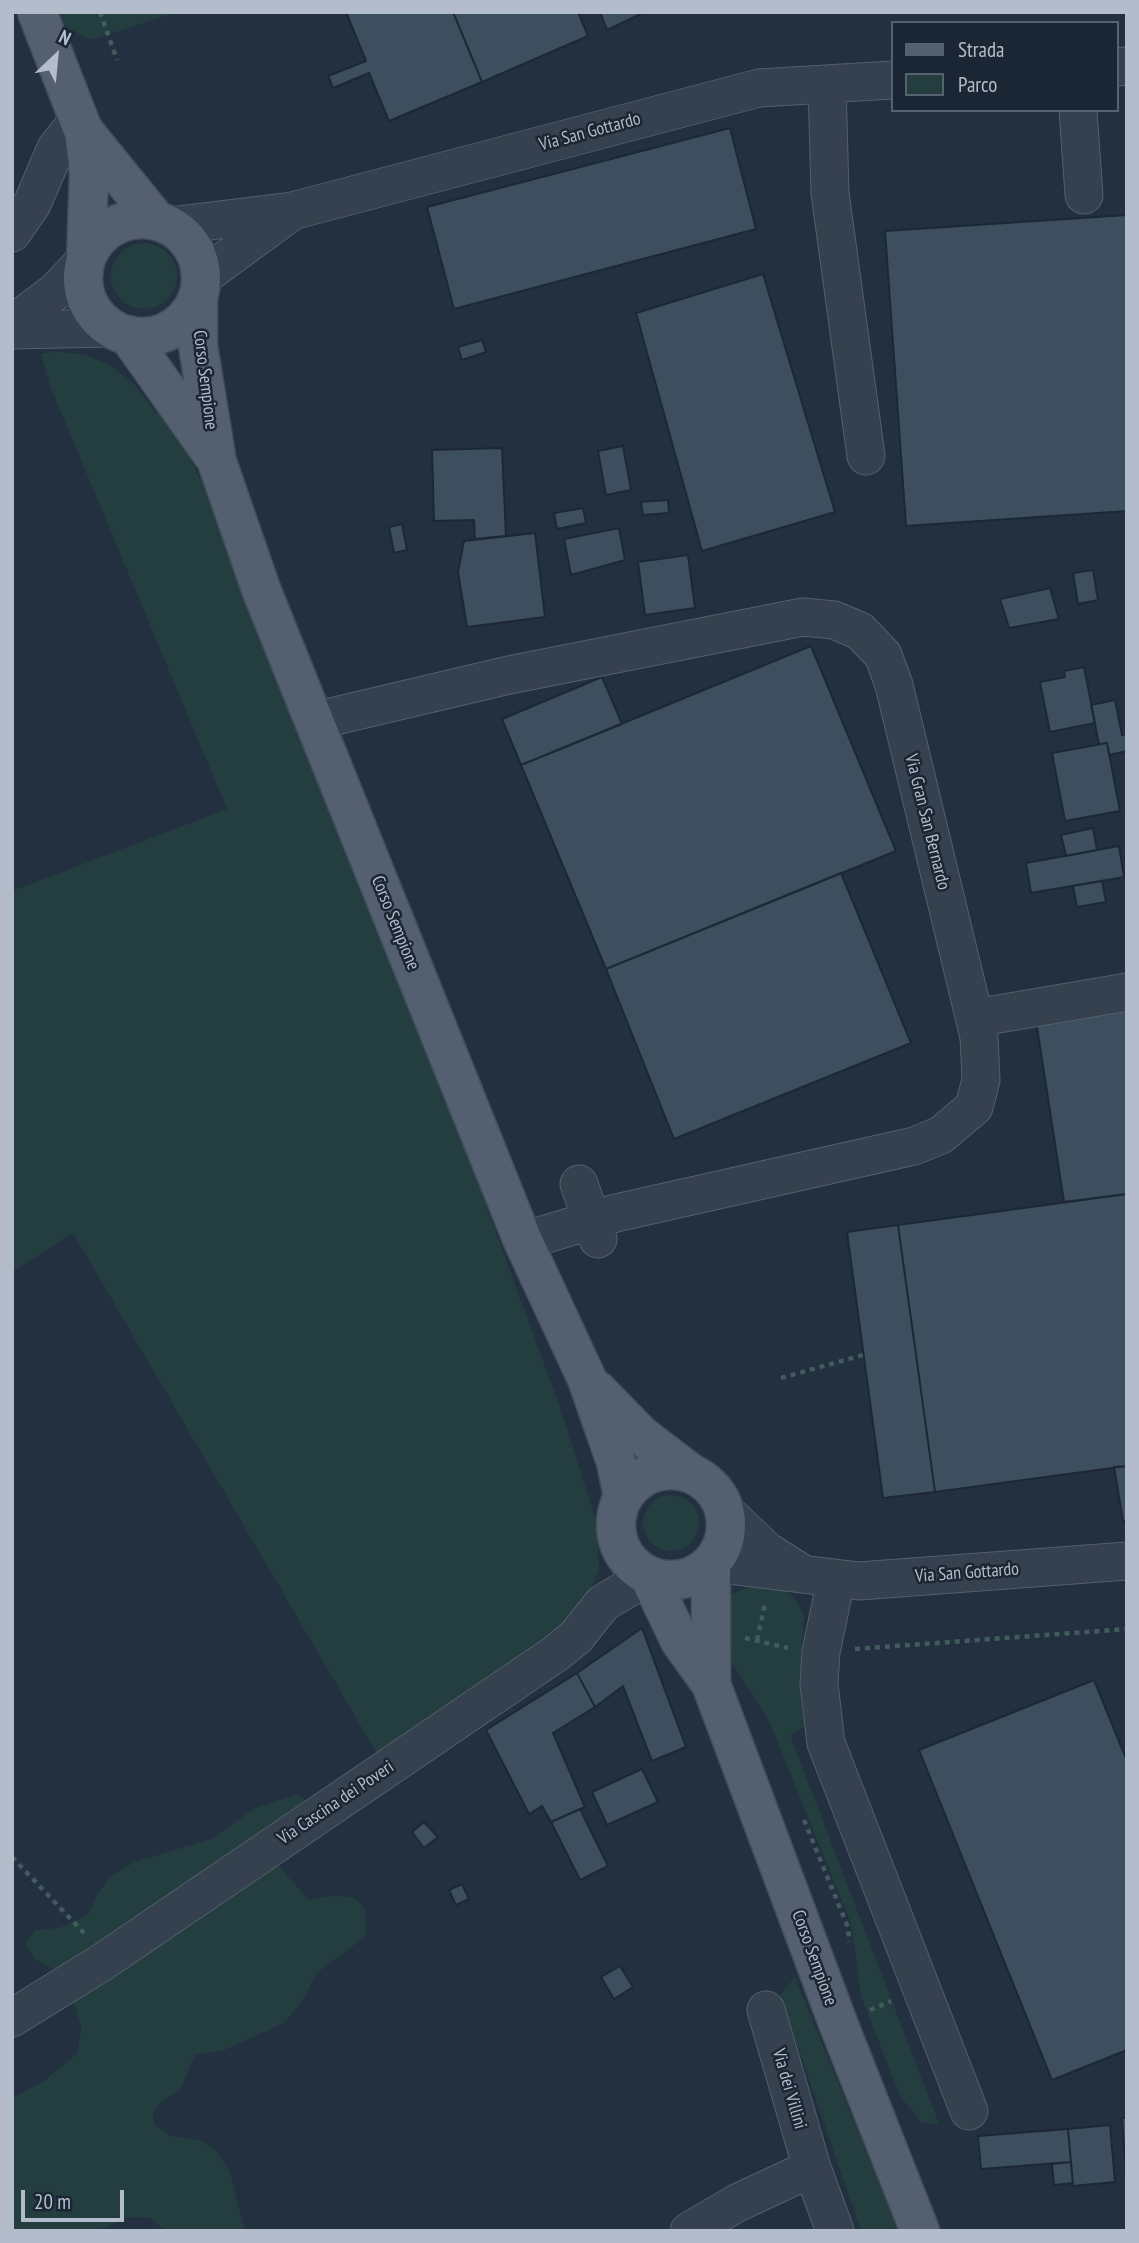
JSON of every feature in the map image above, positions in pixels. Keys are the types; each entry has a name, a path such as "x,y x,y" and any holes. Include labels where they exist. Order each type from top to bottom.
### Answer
{"main road":[{"path":"37,12 81,125 89,173 83,278 86,298 96,315 119,331 161,334 190,316 200,288 193,247 163,223 81,125"},
{"path":"86,259 107,230 130,220 163,223"},
{"name":"Corso Sempione","path":"200,288 198,346 217,462 261,589 523,1241 587,1379 616,1462 623,1496"},
{"name":"Corso Sempione","path":"119,331 217,462"},
{"name":"Corso Sempione","path":"587,1379 642,1436 692,1474"},
{"path":"674,1469 692,1474 707,1483 718,1496 725,1511 724,1539 711,1563 697,1574 681,1579 649,1576 626,1557 618,1543 616,1519 623,1496 644,1476 659,1470 674,1469"},
{"name":"Corso Sempione","path":"711,1563 711,1684"},
{"name":"Corso Sempione","path":"649,1576 680,1641 711,1684 838,2023 920,2231"}],"street":[{"name":"Via San Gottardo","path":"163,223 292,211 758,88 890,80"},
{"path":"827,84 830,193 866,456"},
{"path":"1078,112 1084,195"},
{"path":"12,233 32,204 56,148 81,125"},
{"name":"Via San Gottardo","path":"200,288 292,211"},
{"path":"12,324 56,291 86,259"},
{"path":"12,330 119,331"},
{"name":"Via Gran San Bernardo","path":"314,721 509,675 803,617 834,620 860,631 883,655 894,685 975,1018 981,1080 974,1107 941,1135 914,1146 594,1230 523,1241"},
{"path":"975,1018 1127,992"},
{"path":"579,1184 594,1230"},
{"path":"725,1511 767,1551 821,1578 820,1709 826,1743 969,2111"},
{"name":"Via San Gottardo","path":"711,1563 821,1578 1127,1561"},
{"name":"Via Cascina dei Poveri","path":"12,2018 101,1963 555,1654 576,1637 603,1603 649,1576"},
{"name":"Via dei Villini","path":"766,2010 812,2168 835,2231"},
{"path":"689,2231 737,2203 812,2168"}],"path":[{"path":"100,12 117,60"},
{"path":"781,1378 863,1355"},
{"path":"710,1633 719,1631 801,1652 821,1652 1127,1629"},
{"path":"12,1857 84,1934 101,1963"}],"green space":[{"path":"57,12 178,12 91,40 67,28"},
{"path":"144,243 157,246 167,253 174,263 177,276 174,289 167,299 157,306 144,309 131,306 121,299 114,289 111,276 114,263 121,253 131,246"},
{"path":"56,351 85,355 111,366 135,385 156,413 165,410 207,491 433,1061 560,1407 596,1520 599,1571 584,1602 556,1630 380,1759 73,1233 12,1272 12,891 227,809 50,386 41,354"},
{"path":"671,1495 682,1497 691,1503 697,1512 697,1534 691,1543 682,1549 671,1551 660,1549 651,1543 645,1534 643,1523 645,1512 651,1503 660,1497"},
{"path":"751,1585 785,1591 794,1597 804,1615 800,1683 804,1727 790,1735 938,2121 936,2125 921,2122 900,2096 861,1996 851,1923 769,1721 732,1663 727,1597"},
{"path":"298,1794 313,1806 265,1843 282,1870 309,1900 333,1896 353,1897 365,1908 366,1936 317,1973 301,2003 284,2023 222,2051 195,2055 179,2092 164,2099 153,2113 155,2125 170,2136 200,2140 217,2151 230,2172 245,2231 165,2231 151,2218 129,2217 97,2231 12,2231 12,2098 44,2081 78,2053 81,2027 72,1995 54,1969 36,1960 25,1944 35,1930 59,1928 89,1914 97,1894 110,1877 135,1862 211,1839 254,1809"},
{"path":"795,1977 899,2231 861,2231 780,1995"}],"building":[{"path":"346,12 453,12 482,82 389,121 369,73 333,88 328,76 366,61"},
{"path":"453,12 578,12 588,36 482,82"},
{"path":"600,12 645,12 607,30"},
{"path":"730,128 756,229 454,309 427,207"},
{"path":"1127,215 1127,511 906,526 885,231"},
{"path":"763,274 835,512 702,551 636,313"},
{"path":"482,340 486,352 462,360 458,347"},
{"path":"623,446 631,490 606,495 598,451"},
{"path":"502,448 506,536 475,539 474,520 434,521 432,450"},
{"path":"668,500 669,513 643,515 641,502"},
{"path":"583,508 586,523 557,529 554,513"},
{"path":"402,524 407,550 394,553 389,527"},
{"path":"619,528 625,560 571,575 564,539"},
{"path":"535,533 545,617 467,627 458,572 464,541"},
{"path":"688,555 695,608 645,615 638,562"},
{"path":"1093,570 1098,600 1078,604 1073,573"},
{"path":"1050,588 1059,619 1009,628 1000,599"},
{"path":"811,646 896,851 606,969 521,765"},
{"path":"1084,667 1095,723 1050,732 1040,682 1065,677 1064,671"},
{"path":"602,677 622,724 521,765 502,719"},
{"path":"1115,700 1122,735 1127,734 1127,751 1109,755 1107,743 1099,744 1091,705"},
{"path":"1107,743 1120,811 1065,821 1052,753"},
{"path":"1093,828 1097,850 1066,856 1061,835"},
{"path":"1119,846 1124,877 1031,893 1026,863"},
{"path":"841,873 911,1043 674,1139 606,969"},
{"path":"1102,881 1106,902 1077,907 1073,886"},
{"path":"1127,1007 1127,1194 1064,1202 1036,1021"},
{"path":"1127,1194 1127,1466 935,1492 898,1225"},
{"path":"898,1225 935,1492 883,1498 847,1232"},
{"path":"1127,1466 1127,1521 1123,1521 1114,1467"},
{"path":"642,1628 686,1747 652,1761 623,1686 595,1707 577,1673"},
{"path":"577,1673 595,1707 553,1733 585,1807 551,1822 542,1806 529,1814 486,1730"},
{"path":"1094,1680 1127,1761 1127,2050 1052,2080 919,1750"},
{"path":"642,1769 658,1802 607,1825 592,1792"},
{"path":"580,1809 608,1866 580,1880 551,1822"},
{"path":"424,1822 438,1837 424,1848 412,1832"},
{"path":"462,1884 469,1899 456,1905 449,1890"},
{"path":"620,1966 633,1987 614,1999 601,1977"},
{"path":"1122,2118 1127,2118 1127,2175 1126,2175"},
{"path":"1110,2125 1115,2182 1073,2186 1068,2129"},
{"path":"1068,2129 1071,2162 981,2169 978,2136"},
{"path":"1071,2162 1073,2183 1054,2185 1052,2164"}]}
